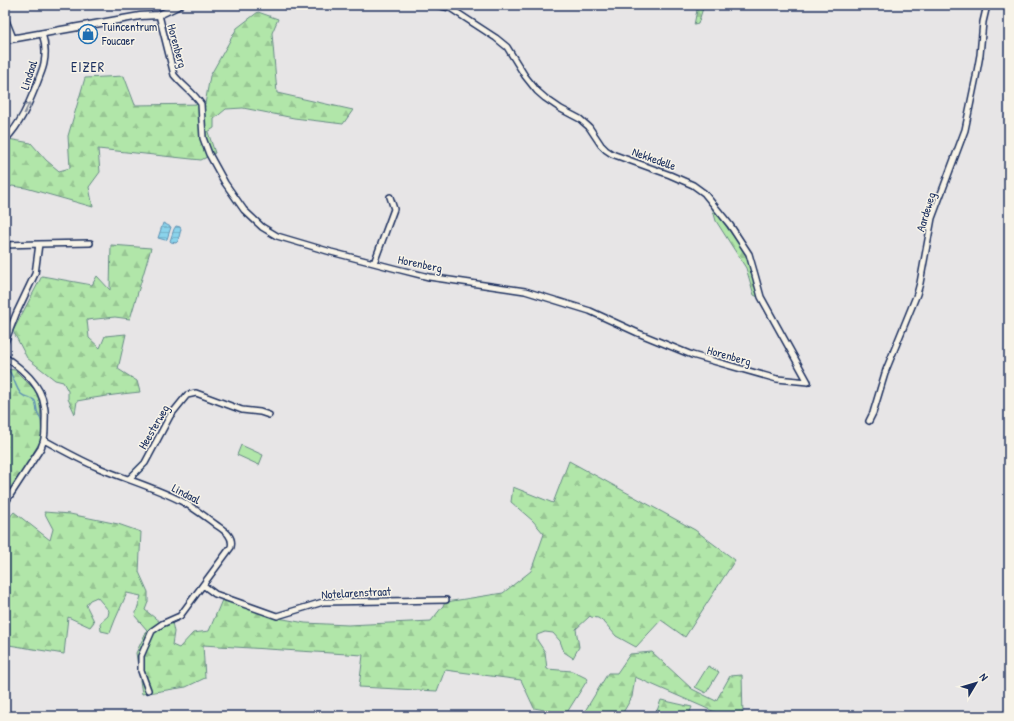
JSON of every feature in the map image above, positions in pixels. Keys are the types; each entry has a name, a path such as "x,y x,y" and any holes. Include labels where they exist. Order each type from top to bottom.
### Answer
{"street":[{"path":"5,40 159,14 180,5"},
{"name":"Nekkedelle","path":"437,5 450,8 496,38 507,47 525,76 537,91 544,98 580,119 589,127 606,150 612,154 693,185 704,193 730,225 748,254 756,275 761,297 808,382"},
{"name":"Aardeweg","path":"869,421 873,413 886,370 917,294 932,218 965,130 980,55 983,22 987,5"},
{"name":"Horenberg","path":"159,14 174,75 201,104 203,138 225,183 244,210 262,227 277,236 429,277 525,291 590,311 692,355 777,379 808,382"},
{"path":"5,18 13,38"},
{"name":"Lindaal","path":"5,140 14,130 30,103 44,64 45,50 42,33"},
{"path":"374,263 394,209 390,197"},
{"path":"5,245 90,243"},
{"path":"5,342 16,314 35,274 39,244"},
{"path":"5,357 33,381 40,392 44,404 45,418 44,440 41,448 5,503"},
{"name":"Heesterweg","path":"129,479 145,463 170,416 187,395 196,393 242,410 260,412 269,415"},
{"name":"Lindaal","path":"44,440 66,453 186,503 230,536 232,541 231,547 180,616 162,624 152,631 141,656 141,671 148,690"},
{"name":"Notelarenstraat","path":"203,584 215,594 277,616 323,602 446,600"}],"green space":[{"path":"698,5 704,5 698,24 694,25"},
{"path":"258,12 278,19 272,33 277,93 353,110 343,124 294,118 243,108 226,109 214,119 214,128 208,132 215,153 201,160 98,149 100,172 89,187 93,207 26,188 12,186 5,191 5,141 8,139 31,143 46,160 59,171 70,168 68,136 85,78 124,76 135,105 205,104 210,76 237,28"},
{"path":"712,207 747,255 758,297 754,295 746,268 716,221"},
{"path":"111,245 151,248 130,319 115,317 87,320 89,338 100,348 105,336 126,334 118,369 137,381 140,392 77,401 75,414 68,399 68,391 63,382 55,380 27,358 13,331 42,276 92,285 97,276 110,290"},
{"path":"5,369 15,370 36,391 40,404 42,438 20,476 5,498"},
{"path":"241,445 263,455 259,465 237,455"},
{"path":"569,461 695,530 735,560 685,637 661,620 636,647 616,636 605,623 598,618 590,616 576,629 579,647 573,658 564,652 560,641 553,633 545,632 537,635 537,640 545,652 547,669 572,671 588,679 566,714 534,708 521,680 445,670 437,691 359,687 363,655 203,645 205,678 186,687 142,694 136,653 147,630 135,616 141,596 127,593 110,633 101,631 100,623 108,616 109,611 97,597 90,600 86,605 94,622 90,627 68,617 64,654 9,645 5,637 5,517 8,519 14,512 50,540 53,529 44,512 70,514 118,524 141,532 139,572 148,592 148,602 145,610 165,626 172,622 174,632 172,645 179,648 193,633 209,631 222,600 278,618 305,623 348,625 431,621 446,602 503,593 531,571 544,534 533,521 511,502 513,487 553,503"},
{"path":"652,652 692,689 716,701 730,676 742,675 743,716 724,716 635,677 632,697 621,716 582,716 608,673 617,673 630,654"},
{"path":"708,666 719,672 706,693 695,687"},
{"path":"661,700 692,707 688,716 655,716"}],"water":[{"path":"163,223 171,227 167,239 165,240 158,238"},
{"path":"176,226 180,227 181,229 178,241 176,243 170,241"}],"waterway":[{"path":"5,367 10,373 21,394 35,401 37,412 42,422 42,428"}],"place":[{"name":"Tuincentrum Foucaer","path":"88,34"}],"district":[{"name":"EIZER","path":"88,67"}]}
